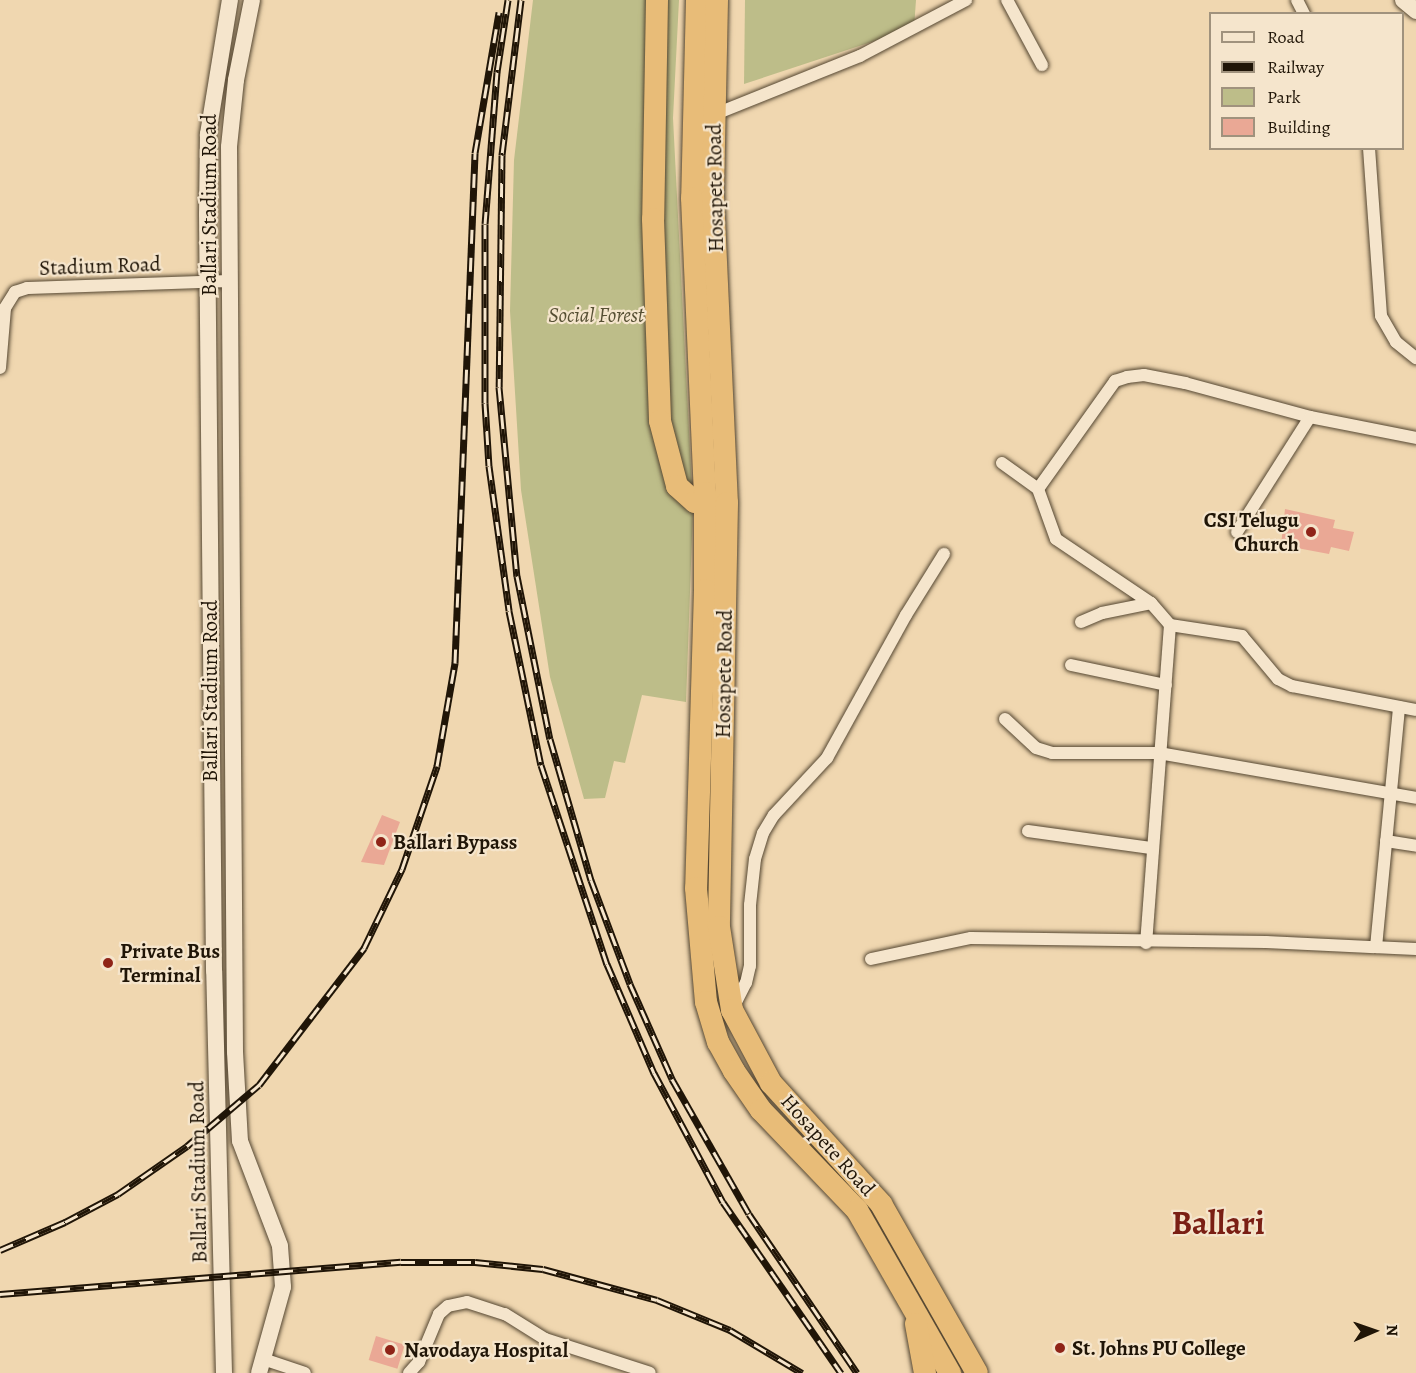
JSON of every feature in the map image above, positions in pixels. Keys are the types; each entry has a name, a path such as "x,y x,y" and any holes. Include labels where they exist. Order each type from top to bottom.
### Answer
{"highway":[{"path":"657,0 653,219 660,422 671,471 686,496 705,504 727,503"},
{"name":"Hosapete Road","path":"696,0 692,198 705,504 696,847 699,953 706,1002 718,1041 761,1110 856,1210 912,1304 947,1371"},
{"name":"Hosapete Road","path":"717,0 713,196 727,503 719,927 732,1010 771,1083 881,1204 927,1282 974,1371"},
{"path":"912,1304 925,1373"},
{"path":"947,1371 963,1348"}],"street":[{"name":"Ballari Stadium Road","path":"224,1373 214,971 207,282 208,134 230,0"},
{"name":"Ballari Stadium Road","path":"252,0 229,129 234,972 240,1141 280,1246 283,1287 261,1366"},
{"path":"713,115 860,56 966,0"},
{"path":"1007,0 1042,64"},
{"path":"1402,0 1416,11"},
{"path":"1369,150 1381,316 1396,342 1416,358"},
{"name":"Stadium Road","path":"0,368 5,308 15,292 27,288 230,281"},
{"path":"1038,489 1114,381 1126,377 1144,375 1185,382 1310,417 1416,438"},
{"path":"1237,532 1310,417"},
{"path":"1002,463 1038,489 1056,539 1151,603 1170,625 1242,636 1278,679 1292,686 1416,710"},
{"path":"732,1010 746,983 750,966 750,905 755,859 764,833 774,815 827,759 906,615 944,554"},
{"path":"1081,622 1101,613 1151,603"},
{"path":"1146,943 1151,848 1170,625"},
{"path":"1071,664 1166,685"},
{"path":"1376,947 1399,707"},
{"path":"1005,719 1036,748 1052,753 1159,753 1416,798"},
{"path":"1028,831 1151,848"},
{"path":"1386,841 1416,846"},
{"path":"871,960 971,938 1146,943 1266,942 1416,949"},
{"path":"214,971 234,972"},
{"path":"409,1373 419,1362 439,1314 448,1306 466,1302 505,1314 545,1339 650,1373"},
{"path":"261,1366 305,1373"}],"green space":[{"name":"Social Forest","path":"533,0 679,0 673,118 693,509 686,702 642,695 625,763 614,761 605,798 584,799 550,677 521,490 510,311 514,160"},
{"path":"745,0 916,0 914,28 744,84"}],"building":[{"path":"1285,509 1335,520 1333,528 1354,532 1349,551 1331,547 1329,554 1281,545"},
{"name":"Ballari Bypass","path":"382,815 400,822 384,865 361,862"},
{"path":"376,1336 405,1345 397,1369 369,1360"}],"railway":[{"path":"508,0 497,72 485,224 485,403 489,466 509,611 541,765 607,964 654,1073 723,1202 841,1373"},
{"path":"521,0 502,155 499,387 517,576 550,739 591,880 630,984 672,1079 749,1214 857,1373"},
{"path":"0,1250 65,1222 118,1194 187,1146 259,1085 364,948 402,869 437,766 455,663 475,153 499,12"},
{"path":"0,1294 401,1262 475,1262 543,1269 657,1300 730,1330 802,1373"}],"place":[{"name":"CSI Telugu Church","path":"1311,532"},
{"name":"Ballari Bypass","path":"381,842"},
{"name":"Private Bus Terminal","path":"108,963"},
{"name":"St. Johns PU College","path":"1060,1348"},
{"name":"Navodaya Hospital","path":"390,1350"}],"district":[{"name":"Ballari","path":"1218,1223"}]}
